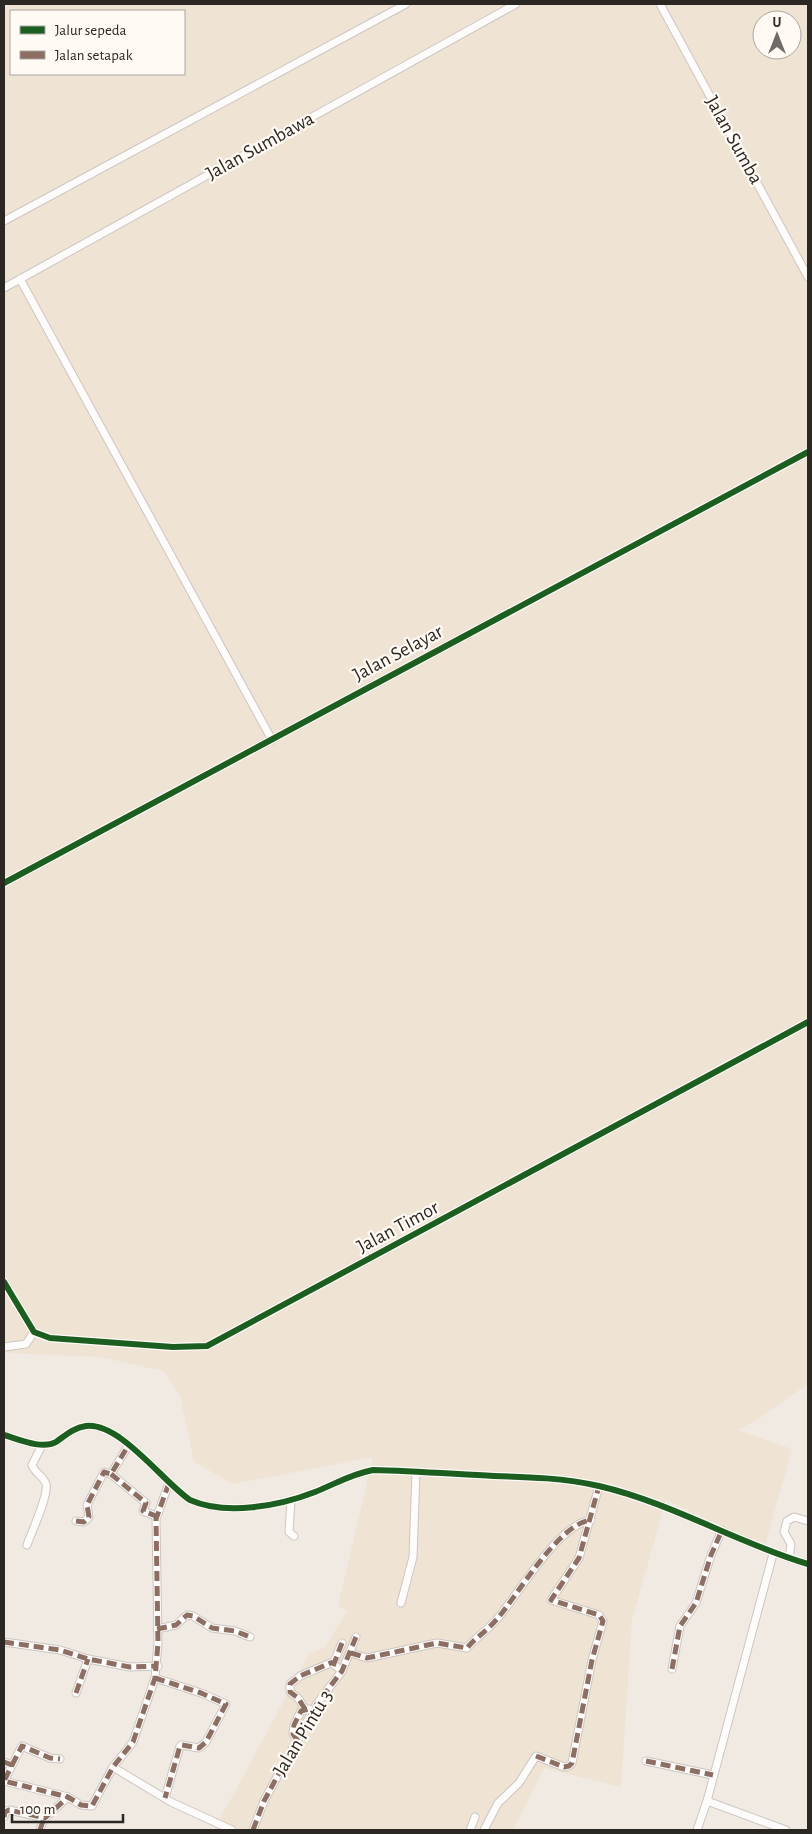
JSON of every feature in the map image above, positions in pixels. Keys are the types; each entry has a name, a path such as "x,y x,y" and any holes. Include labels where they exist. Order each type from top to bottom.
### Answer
{"street":[{"path":"4,222 406,4"},
{"name":"Jalan Sumbawa","path":"4,288 516,4"},
{"name":"Jalan Sumba","path":"660,4 808,277"},
{"path":"20,279 272,740"},
{"name":"Jalan Selayar","path":"4,883 808,452"},
{"name":"Jalan Timor","path":"34,1332 50,1338 72,1341 182,1348 207,1346 808,1022"},
{"path":"4,1282 34,1332 26,1344 4,1347"},
{"path":"4,1435 42,1445 54,1443 77,1428 91,1426 111,1432 190,1500 212,1508 238,1508 291,1500 316,1492 356,1474 373,1470 542,1477 599,1486 699,1520 773,1554 808,1564"},
{"path":"26,1545 47,1489 44,1479 35,1472 32,1465 42,1445"},
{"path":"111,1474 128,1446"},
{"path":"76,1521 84,1522 89,1518 87,1505 104,1472 111,1474 146,1503 143,1511 156,1516"},
{"path":"401,1603 413,1557 416,1472"},
{"path":"60,1759 50,1758 22,1746 4,1781 68,1797 81,1805 94,1805 113,1767 133,1742 158,1666 156,1516 169,1483"},
{"path":"484,1830 498,1803 522,1779 536,1756 564,1767 569,1766 572,1762 592,1660 603,1621 599,1615 551,1600 579,1558 599,1486"},
{"path":"291,1500 289,1532 294,1536"},
{"path":"789,1558 791,1544 784,1532 787,1521 794,1517 808,1521"},
{"path":"351,1653 367,1658 437,1643 467,1648 497,1620 508,1606 512,1597 557,1542 575,1526 591,1520"},
{"path":"672,1670 680,1626 696,1603 711,1555 722,1530"},
{"path":"697,1830 707,1801 773,1554"},
{"path":"157,1629 176,1625 187,1615 193,1616 212,1628 235,1631 250,1637"},
{"name":"Jalan Pintu 3","path":"253,1830 264,1800 298,1741 313,1710 342,1671 356,1637"},
{"path":"4,1642 60,1650 88,1659 130,1667 158,1666"},
{"path":"305,1709 298,1698 290,1692 290,1684 300,1676 333,1662 342,1644"},
{"path":"76,1693 88,1659"},
{"path":"333,1662 334,1667 342,1671"},
{"path":"155,1678 201,1693 226,1704 206,1742 199,1748 182,1744 180,1746 165,1798"},
{"path":"305,1709 313,1710"},
{"path":"298,1741 293,1730 296,1719 305,1709"},
{"path":"646,1761 713,1775"},
{"path":"4,1762 12,1765"},
{"path":"113,1767 165,1798 232,1830"},
{"path":"4,1817 6,1809 44,1818 50,1816 61,1801 68,1797"},
{"path":"707,1801 786,1830"},
{"path":"470,1830 475,1817"},
{"path":"40,1830 44,1818"}],"shaded area":[{"path":"4,4 808,4 808,1384 760,1418 737,1430 792,1449 765,1546 666,1500 632,1620 621,1787 544,1768 513,1830 214,1830 309,1654 325,1647 347,1611 338,1606 373,1457 233,1484 194,1462 180,1396 163,1371 100,1357 4,1353"}],"marked path":[{"path":"76,1521 84,1522 89,1517 87,1505 104,1472 111,1474 128,1446"},
{"path":"111,1474 146,1503 143,1511 156,1516"},
{"path":"4,1817 5,1812 9,1810 45,1818 68,1797 81,1805 92,1806 113,1767 133,1742 155,1678 158,1643 156,1519 169,1483"},
{"path":"536,1756 564,1767 572,1763 592,1660 603,1621 599,1615 551,1600 579,1558 599,1486"},
{"path":"351,1653 367,1658 437,1643 467,1648 497,1619 552,1547 578,1524 591,1520"},
{"path":"672,1669 680,1626 696,1603 711,1555 722,1530"},
{"path":"157,1629 176,1625 187,1615 193,1616 212,1628 235,1631 250,1637"},
{"path":"253,1830 264,1801 316,1705 342,1671 356,1637"},
{"path":"4,1642 60,1650 88,1659 130,1667 158,1666"},
{"path":"333,1666 342,1643"},
{"path":"76,1693 88,1659"},
{"path":"305,1709 298,1698 290,1692 290,1684 300,1676 333,1662"},
{"path":"155,1678 201,1693 226,1704 206,1742 199,1748 180,1746 165,1798"},
{"path":"298,1741 293,1734 294,1725 301,1711 309,1709"},
{"path":"12,1765 22,1746 50,1758 60,1759"},
{"path":"646,1761 713,1775"},
{"path":"4,1762 12,1765 4,1781 68,1797"},
{"path":"40,1830 44,1818"}],"cycle path":[{"path":"4,883 808,452"},
{"path":"4,1282 34,1332 50,1338 173,1347 207,1346 808,1022"},
{"path":"4,1435 44,1445 56,1442 77,1428 86,1426 99,1427 113,1433 127,1443 190,1500 204,1505 220,1507 236,1508 269,1505 301,1497 357,1474 373,1470 533,1477 573,1481 626,1493 652,1502 756,1545 808,1564"}]}
